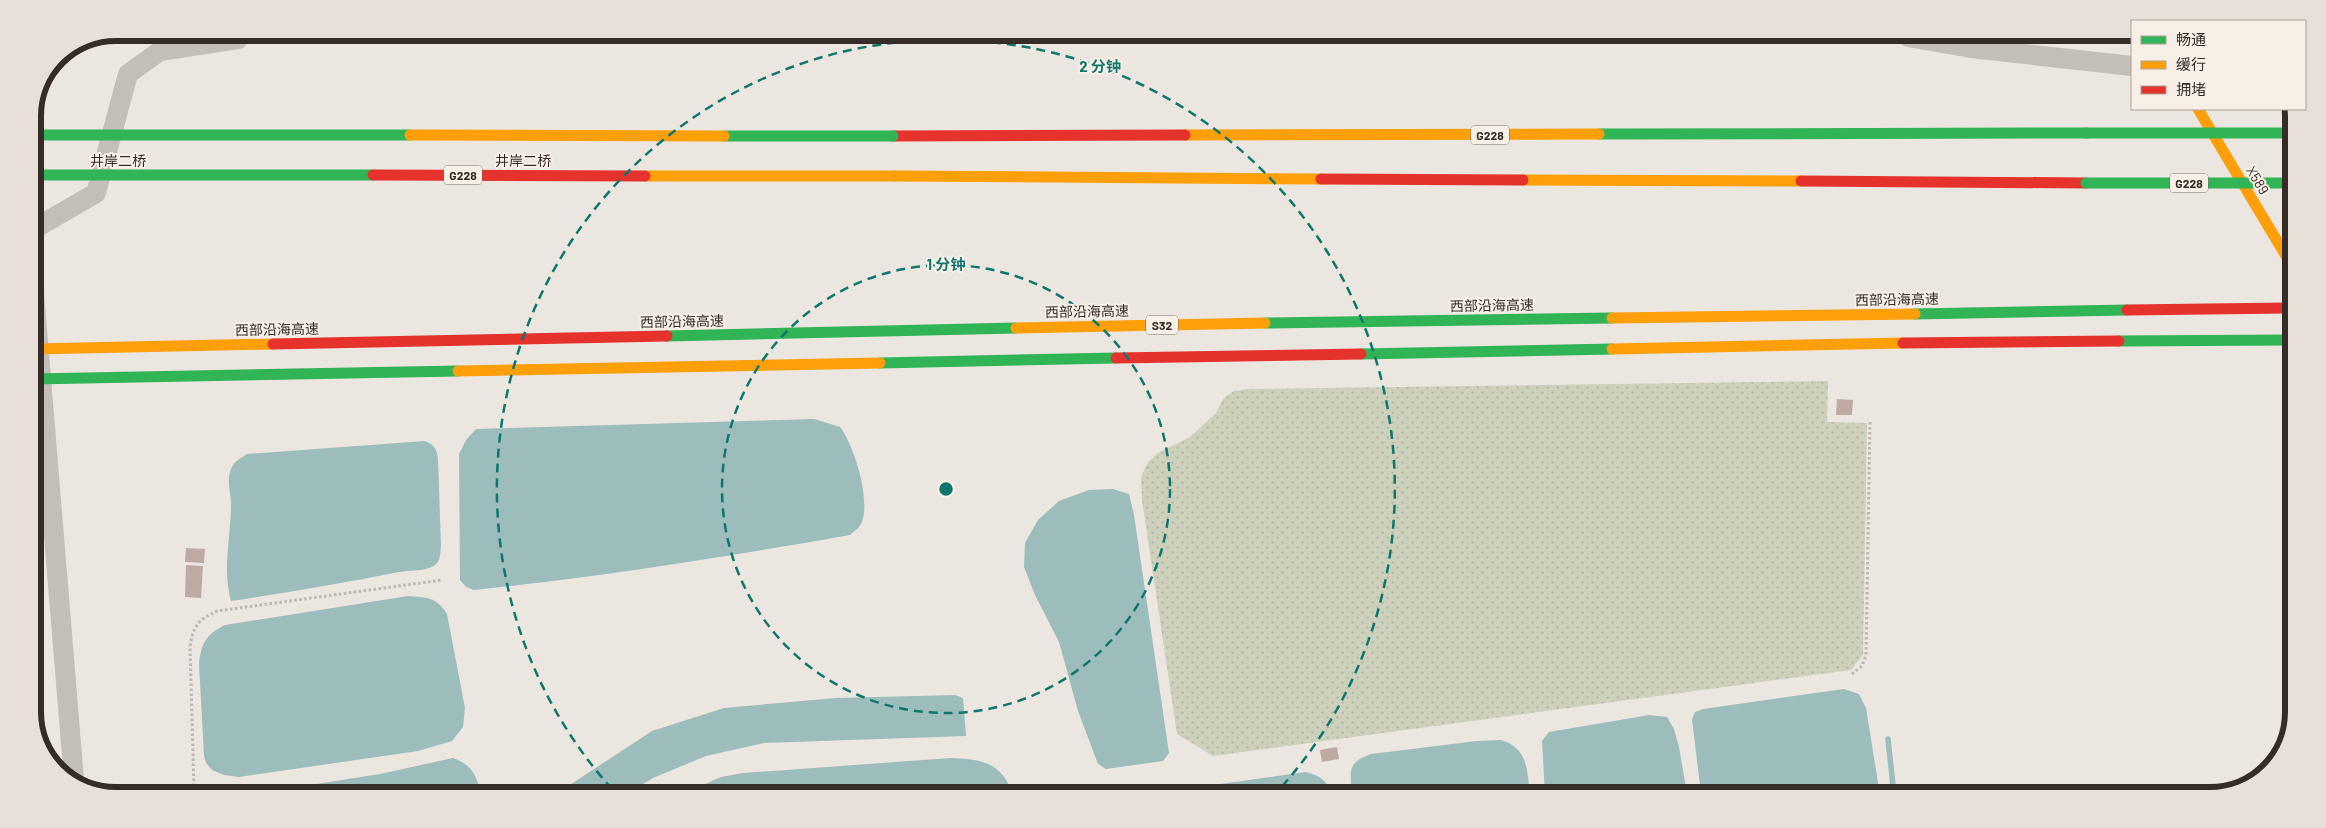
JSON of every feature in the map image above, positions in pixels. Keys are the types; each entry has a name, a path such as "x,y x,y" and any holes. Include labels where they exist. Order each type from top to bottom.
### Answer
{"main road":[{"name":"X589","path":"2199,110 2285,250"},
{"name":"井岸二桥","path":"41,135 893,136 2285,133"},
{"name":"井岸二桥","path":"41,175 894,176 2285,183"},
{"name":"西部沿海高速","path":"41,349 1172,324 2285,308"}],"street":[{"path":"41,225 96,193 128,74 160,51 225,41"},
{"path":"1931,41 1971,48 2131,66"},
{"path":"41,379 2285,340"},
{"path":"41,422 73,774"}],"path":[{"path":"1852,674 1862,666 1866,655 1870,421"},
{"path":"194,787 190,648 191,635 196,624 216,611 442,580"}],"green space":[{"path":"1828,381 1827,422 1867,423 1863,655 1851,670 1213,756 1177,734 1142,500 1141,477 1148,462 1158,453 1190,437 1216,413 1224,398 1234,391 1249,389"}],"water":[{"path":"814,419 840,427 856,461 863,491 864,506 863,518 859,527 850,535 662,566 521,585 474,590 466,587 460,580 459,454 466,440 476,429"},
{"path":"425,441 434,448 438,459 441,546 440,558 433,567 231,601 227,577 231,516 229,478 232,466 238,460 247,454"},
{"path":"1113,489 1129,494 1134,515 1169,753 1163,761 1106,769 1098,764 1078,711 1059,642 1035,595 1024,567 1025,543 1038,520 1059,501 1089,490"},
{"path":"408,596 431,599 439,604 447,614 465,708 463,727 452,741 418,751 239,777 224,775 212,770 206,763 204,756 199,664 203,645 213,632 225,625"},
{"path":"1844,689 1859,694 1866,708 1879,787 1700,787 1692,719 1695,712 1703,709"},
{"path":"955,695 963,698 966,736 764,743 706,756 653,778 638,787 567,787 652,731 724,708 836,698"},
{"path":"1649,715 1667,717 1674,729 1679,747 1686,787 1545,787 1542,741 1549,732"},
{"path":"1501,740 1516,748 1527,768 1529,787 1352,787 1351,773 1354,764 1371,754 1477,741"},
{"path":"453,758 464,763 472,771 479,787 297,787 380,774"},
{"path":"951,758 980,761 989,764 1002,775 1010,787 698,787 721,777 743,773"},
{"path":"1306,772 1322,779 1328,787 1199,787"}],"building":[{"path":"1837,399 1853,400 1852,415 1836,415"},
{"path":"186,548 205,549 204,563 185,562"},
{"path":"186,565 203,566 201,598 185,597"},
{"path":"1337,747 1339,759 1322,762 1320,750"}],"waterway":[{"path":"1888,739 1893,787"}],"traffic: fast":[{"path":"1599,134 2087,133"},
{"path":"2087,133 2285,133"},
{"path":"41,135 410,135"},
{"path":"724,136 893,136"},
{"path":"41,175 373,175"},
{"path":"2086,183 2285,183"},
{"path":"1915,314 2127,310"},
{"path":"1265,323 1612,318"},
{"path":"667,336 1016,328"},
{"path":"2119,341 2285,340"},
{"path":"1361,354 1612,349"},
{"path":"880,363 1116,358"},
{"path":"41,379 458,371"}],"traffic: slow":[{"path":"2199,110 2285,254"},
{"path":"1185,135 1599,134"},
{"path":"410,135 724,136"},
{"path":"645,176 894,176"},
{"path":"894,176 1321,179"},
{"path":"1523,180 1801,181"},
{"path":"1612,318 1915,314"},
{"path":"1016,328 1265,323"},
{"path":"1612,349 1903,343"},
{"path":"41,349 273,344"},
{"path":"458,371 880,363"}],"traffic: jam":[{"path":"893,136 1185,135"},
{"path":"373,175 645,176"},
{"path":"1321,179 1523,180"},
{"path":"1801,181 2086,183"},
{"path":"2127,310 2285,308"},
{"path":"273,344 667,336"},
{"path":"1903,343 2119,341"},
{"path":"1116,358 1361,354"}]}
